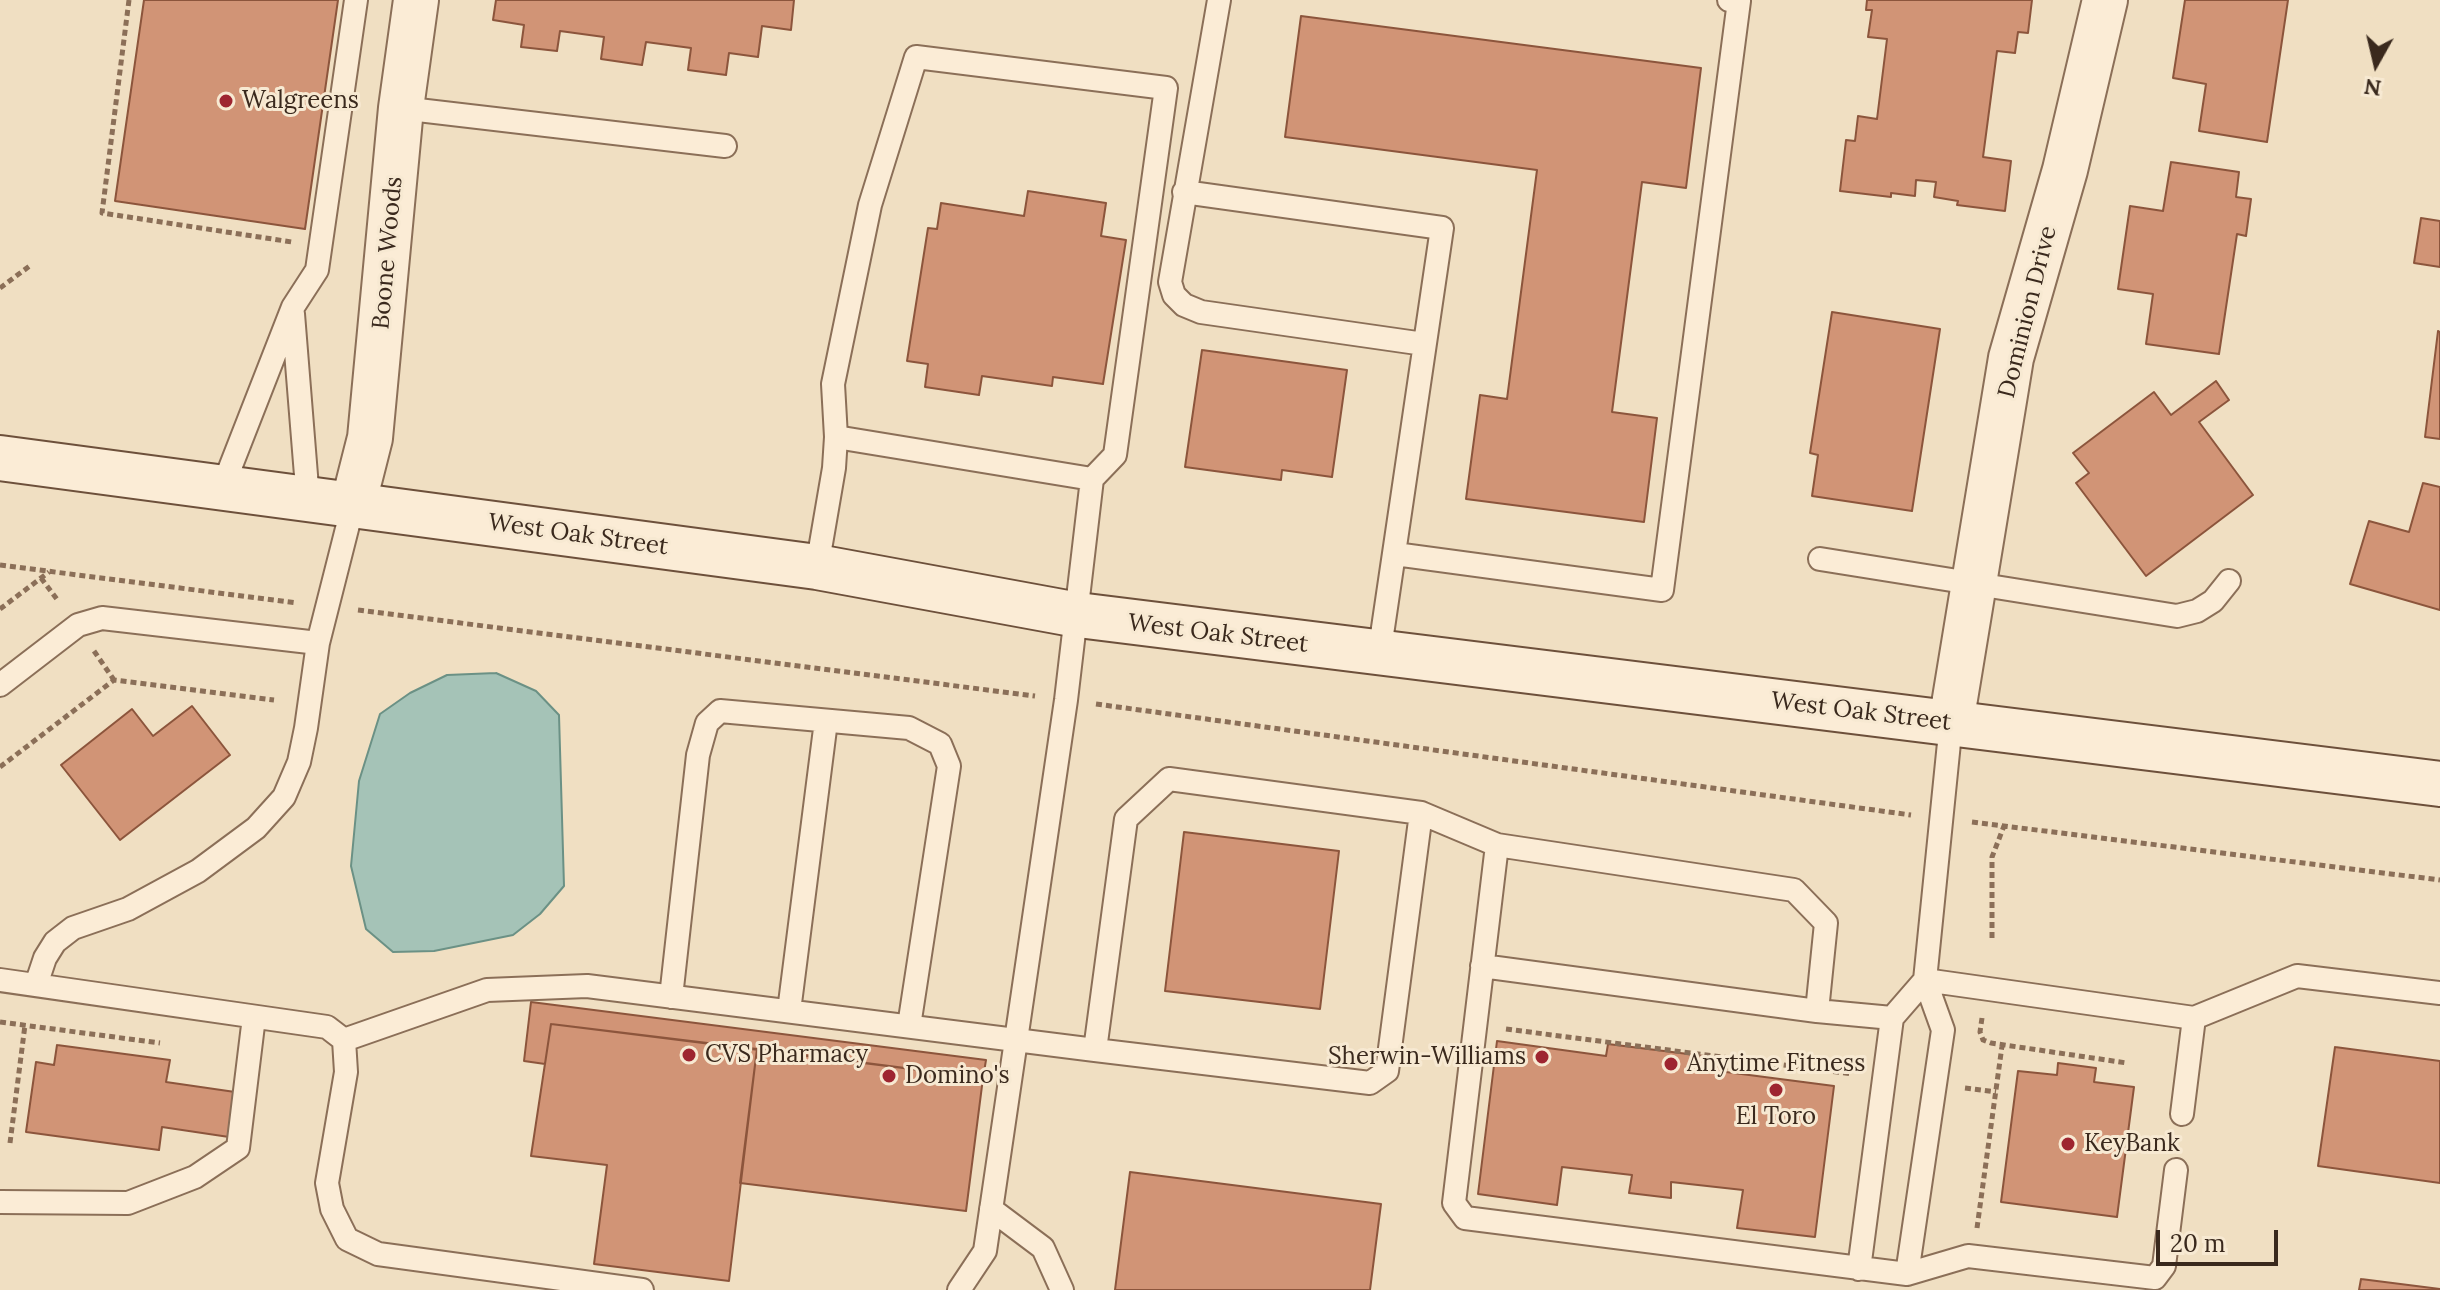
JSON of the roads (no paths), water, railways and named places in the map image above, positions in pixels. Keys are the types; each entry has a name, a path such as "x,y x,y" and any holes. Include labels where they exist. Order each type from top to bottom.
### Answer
{"main road":[{"name":"Boone Woods","path":"353,505 370,438 401,108 416,0"},
{"name":"Dominion Drive","path":"1951,723 2011,358 2065,170 2105,0"},
{"name":"West Oak Street","path":"0,458 817,567 1078,615 1379,655 2440,784"}],"lane":[{"path":"223,486 293,307 317,270 356,0"},
{"path":"1219,0 1170,282 1174,295 1184,305 1201,312 1424,344"},
{"path":"1395,554 1662,590 1739,1 1729,0"},
{"path":"817,567 836,437 833,384 867,220 916,57 1166,88 1115,455 1092,479 1078,615 985,1251 959,1290"},
{"path":"401,108 725,146"},
{"path":"1184,192 1442,228 1379,655"},
{"path":"293,307 308,500"},
{"path":"836,437 1092,479"},
{"path":"36,985 45,958 55,942 73,928 128,909 198,871 256,828 284,797 304,739 318,643 353,505"},
{"path":"1820,559 2177,616 2205,606 2229,581"},
{"path":"0,685 78,625 102,618 318,643"},
{"path":"671,997 698,755 707,723 720,711 909,728 940,744 949,766 909,1026"},
{"path":"789,1011 826,721"},
{"path":"1907,1274 1943,1030 1925,980 1951,723"},
{"path":"1095,1050 1126,819 1169,779 1421,813 1497,845 1794,890 1826,923 1817,1011"},
{"path":"344,1040 487,990 587,986 1370,1083 1387,1071 1421,813"},
{"path":"1497,845 1454,1203 1465,1218 1907,1274 1968,1256 2155,1278 2164,1266 2176,1170"},
{"path":"1482,966 1817,1011 1892,1018"},
{"path":"1925,980 2194,1018 2297,976 2440,993"},
{"path":"0,980 327,1027 344,1040 346,1072 327,1183 332,1209 347,1239 378,1254 642,1290"},
{"path":"1859,1269 1892,1018 1925,980"},
{"path":"0,1202 128,1203 195,1177 238,1148 254,1017"},
{"path":"2182,1114 2194,1018"},
{"path":"991,1209 1043,1248 1062,1290"}],"place":[{"name":"Walgreens","path":"226,101"},
{"name":"CVS Pharmacy","path":"689,1055"},
{"name":"Sherwin-Williams","path":"1542,1057"},
{"name":"Anytime Fitness","path":"1671,1064"},
{"name":"Domino's","path":"889,1076"},
{"name":"El Toro","path":"1776,1090"},
{"name":"KeyBank","path":"2068,1144"}]}
